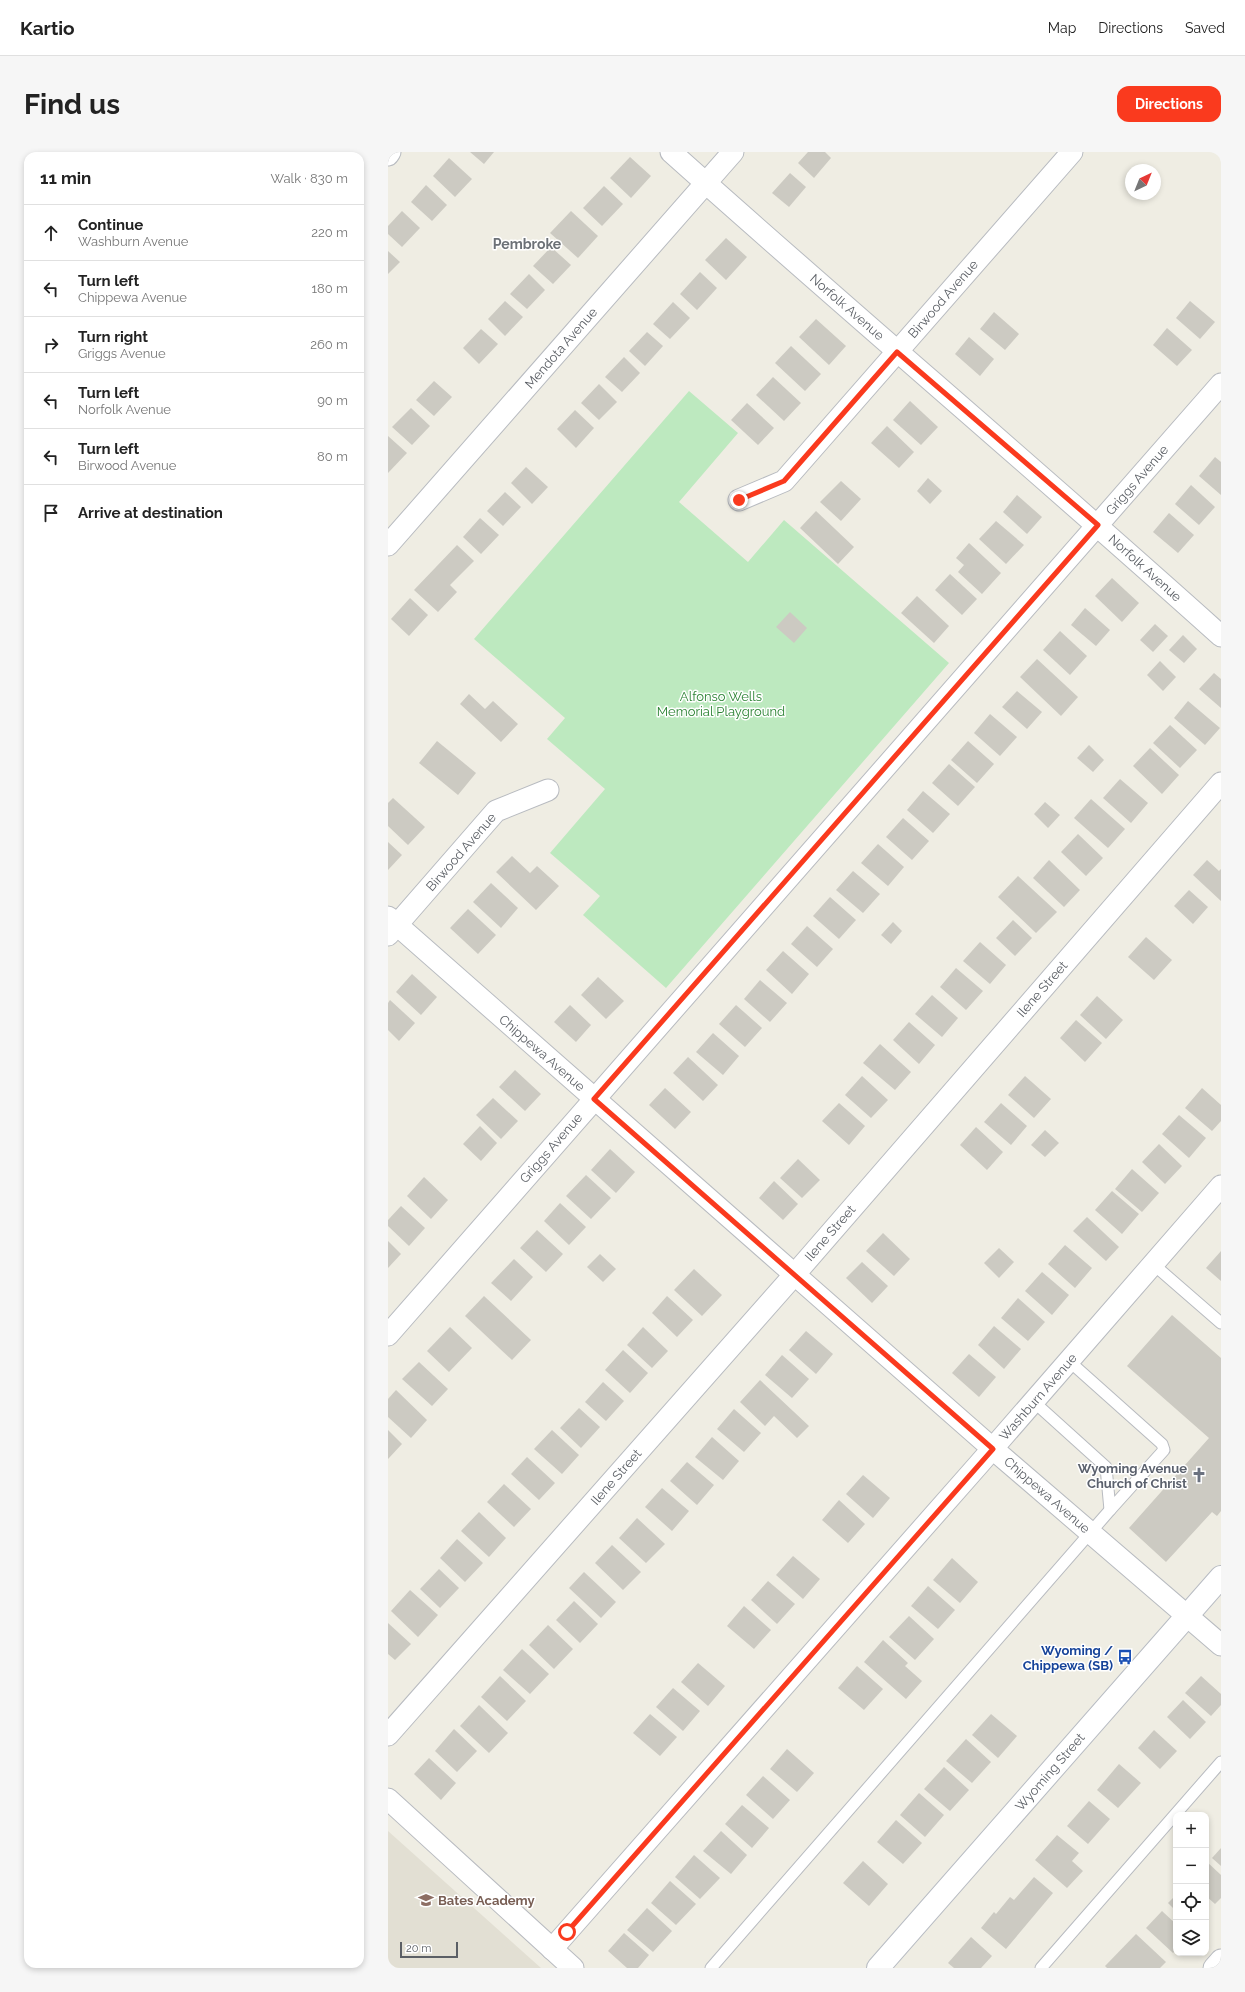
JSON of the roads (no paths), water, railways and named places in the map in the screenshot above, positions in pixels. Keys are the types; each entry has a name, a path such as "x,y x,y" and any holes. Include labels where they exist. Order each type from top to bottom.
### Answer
{"street":[{"name":"Norfolk Avenue","path":"671,152 897,352 1098,525 1221,636"},
{"name":"Mendota Avenue","path":"388,545 734,152"},
{"name":"Birwood Avenue","path":"739,500 784,481 1072,152"},
{"name":"Griggs Avenue","path":"388,1335 1221,384"},
{"name":"Ilene Street","path":"388,1735 795,1274 1221,783"},
{"name":"Birwood Avenue","path":"391,926 496,811 548,790"},
{"name":"Chippewa Avenue","path":"391,926 594,1099 993,1449 1221,1645"},
{"name":"Washburn Avenue","path":"552,1949 993,1449 1221,1186"},
{"name":"Wyoming Street","path":"878,1968 1221,1577"},
{"path":"388,1799 574,1968"},
{"path":"1214,1968 1221,1960"}],"lane":[{"path":"1153,1264 1221,1323"},
{"path":"711,1968 1164,1450 1162,1444 1157,1439 1069,1361"},
{"path":"1034,1402 1106,1468 1110,1510"},
{"path":"1041,1968 1221,1762"}],"place":[{"name":"Wyoming Avenue Church of Christ","path":"1199,1475"},
{"name":"Wyoming / Chippewa (SB)","path":"1125,1657"},
{"name":"Bates Academy","path":"426,1900"}],"district":[{"name":"Pembroke","path":"527,244"}],"park label":[{"name":"Alfonso Wells Memorial Playground","path":"721,704"}]}
